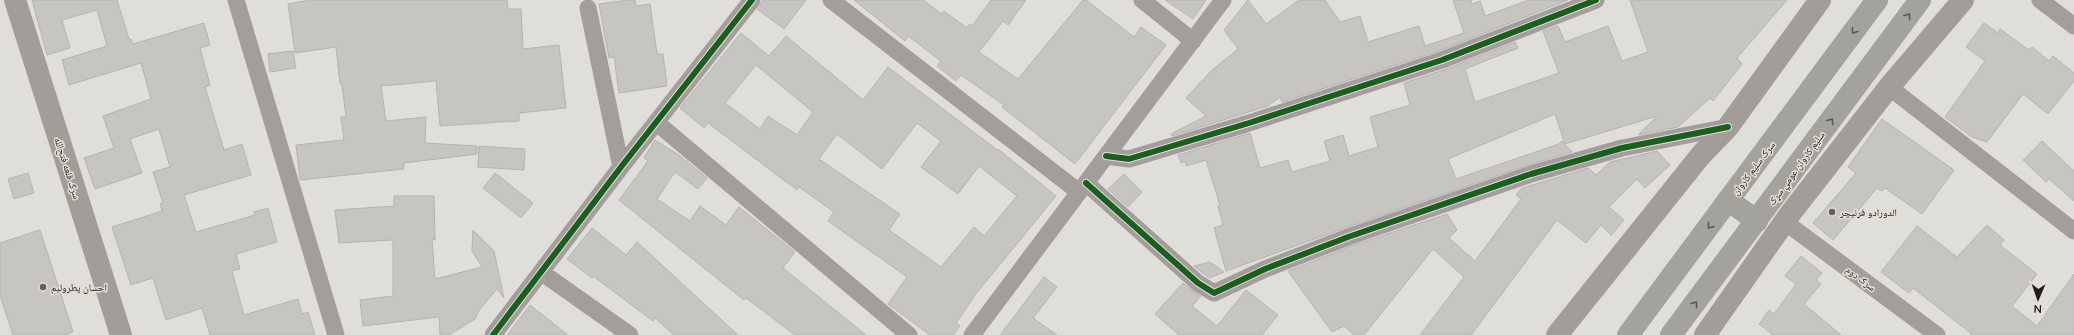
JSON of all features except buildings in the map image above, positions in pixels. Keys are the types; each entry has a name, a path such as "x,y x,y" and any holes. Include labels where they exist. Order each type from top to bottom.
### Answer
{"main road":[{"name":"سرک سلیم کاروان","path":"1628,335 1877,0"},
{"name":"سلیم کاروان عومي سړک","path":"1671,335 1920,0"},
{"path":"1728,200 1757,221"}],"street":[{"name":"سرک قلعه فتح‌الله","path":"15,0 121,335"},
{"path":"236,0 336,335"},
{"path":"494,335 621,167 752,0"},
{"path":"831,0 1083,188 1198,284 1214,293 1265,269 1334,242 1531,174 1622,148 1728,127"},
{"path":"1142,0 1193,41"},
{"path":"972,335 1223,0"},
{"path":"1106,156 1129,159 1249,123 1442,60 1596,0"},
{"path":"1705,335 1785,222 1889,87 1963,0"},
{"path":"2040,0 2074,26"},
{"path":"1557,335 1701,155 1728,127 1812,4"},
{"path":"588,8 621,167"},
{"path":"1889,87 2074,231"},
{"path":"657,123 909,335"},
{"name":"سرک دوم","path":"1785,222 1937,335"},
{"path":"541,272 630,335"}],"cycle path":[{"path":"493,335 621,167 752,0"},
{"path":"1106,156 1129,159 1249,123 1442,60 1596,0"},
{"path":"1086,183 1198,283 1214,293 1265,269 1348,237 1531,174 1622,148 1728,127"}],"place":[{"name":"الدورادو فرنیچر","path":"1832,212"},
{"name":"احسان پطرولیم","path":"43,287"}]}
